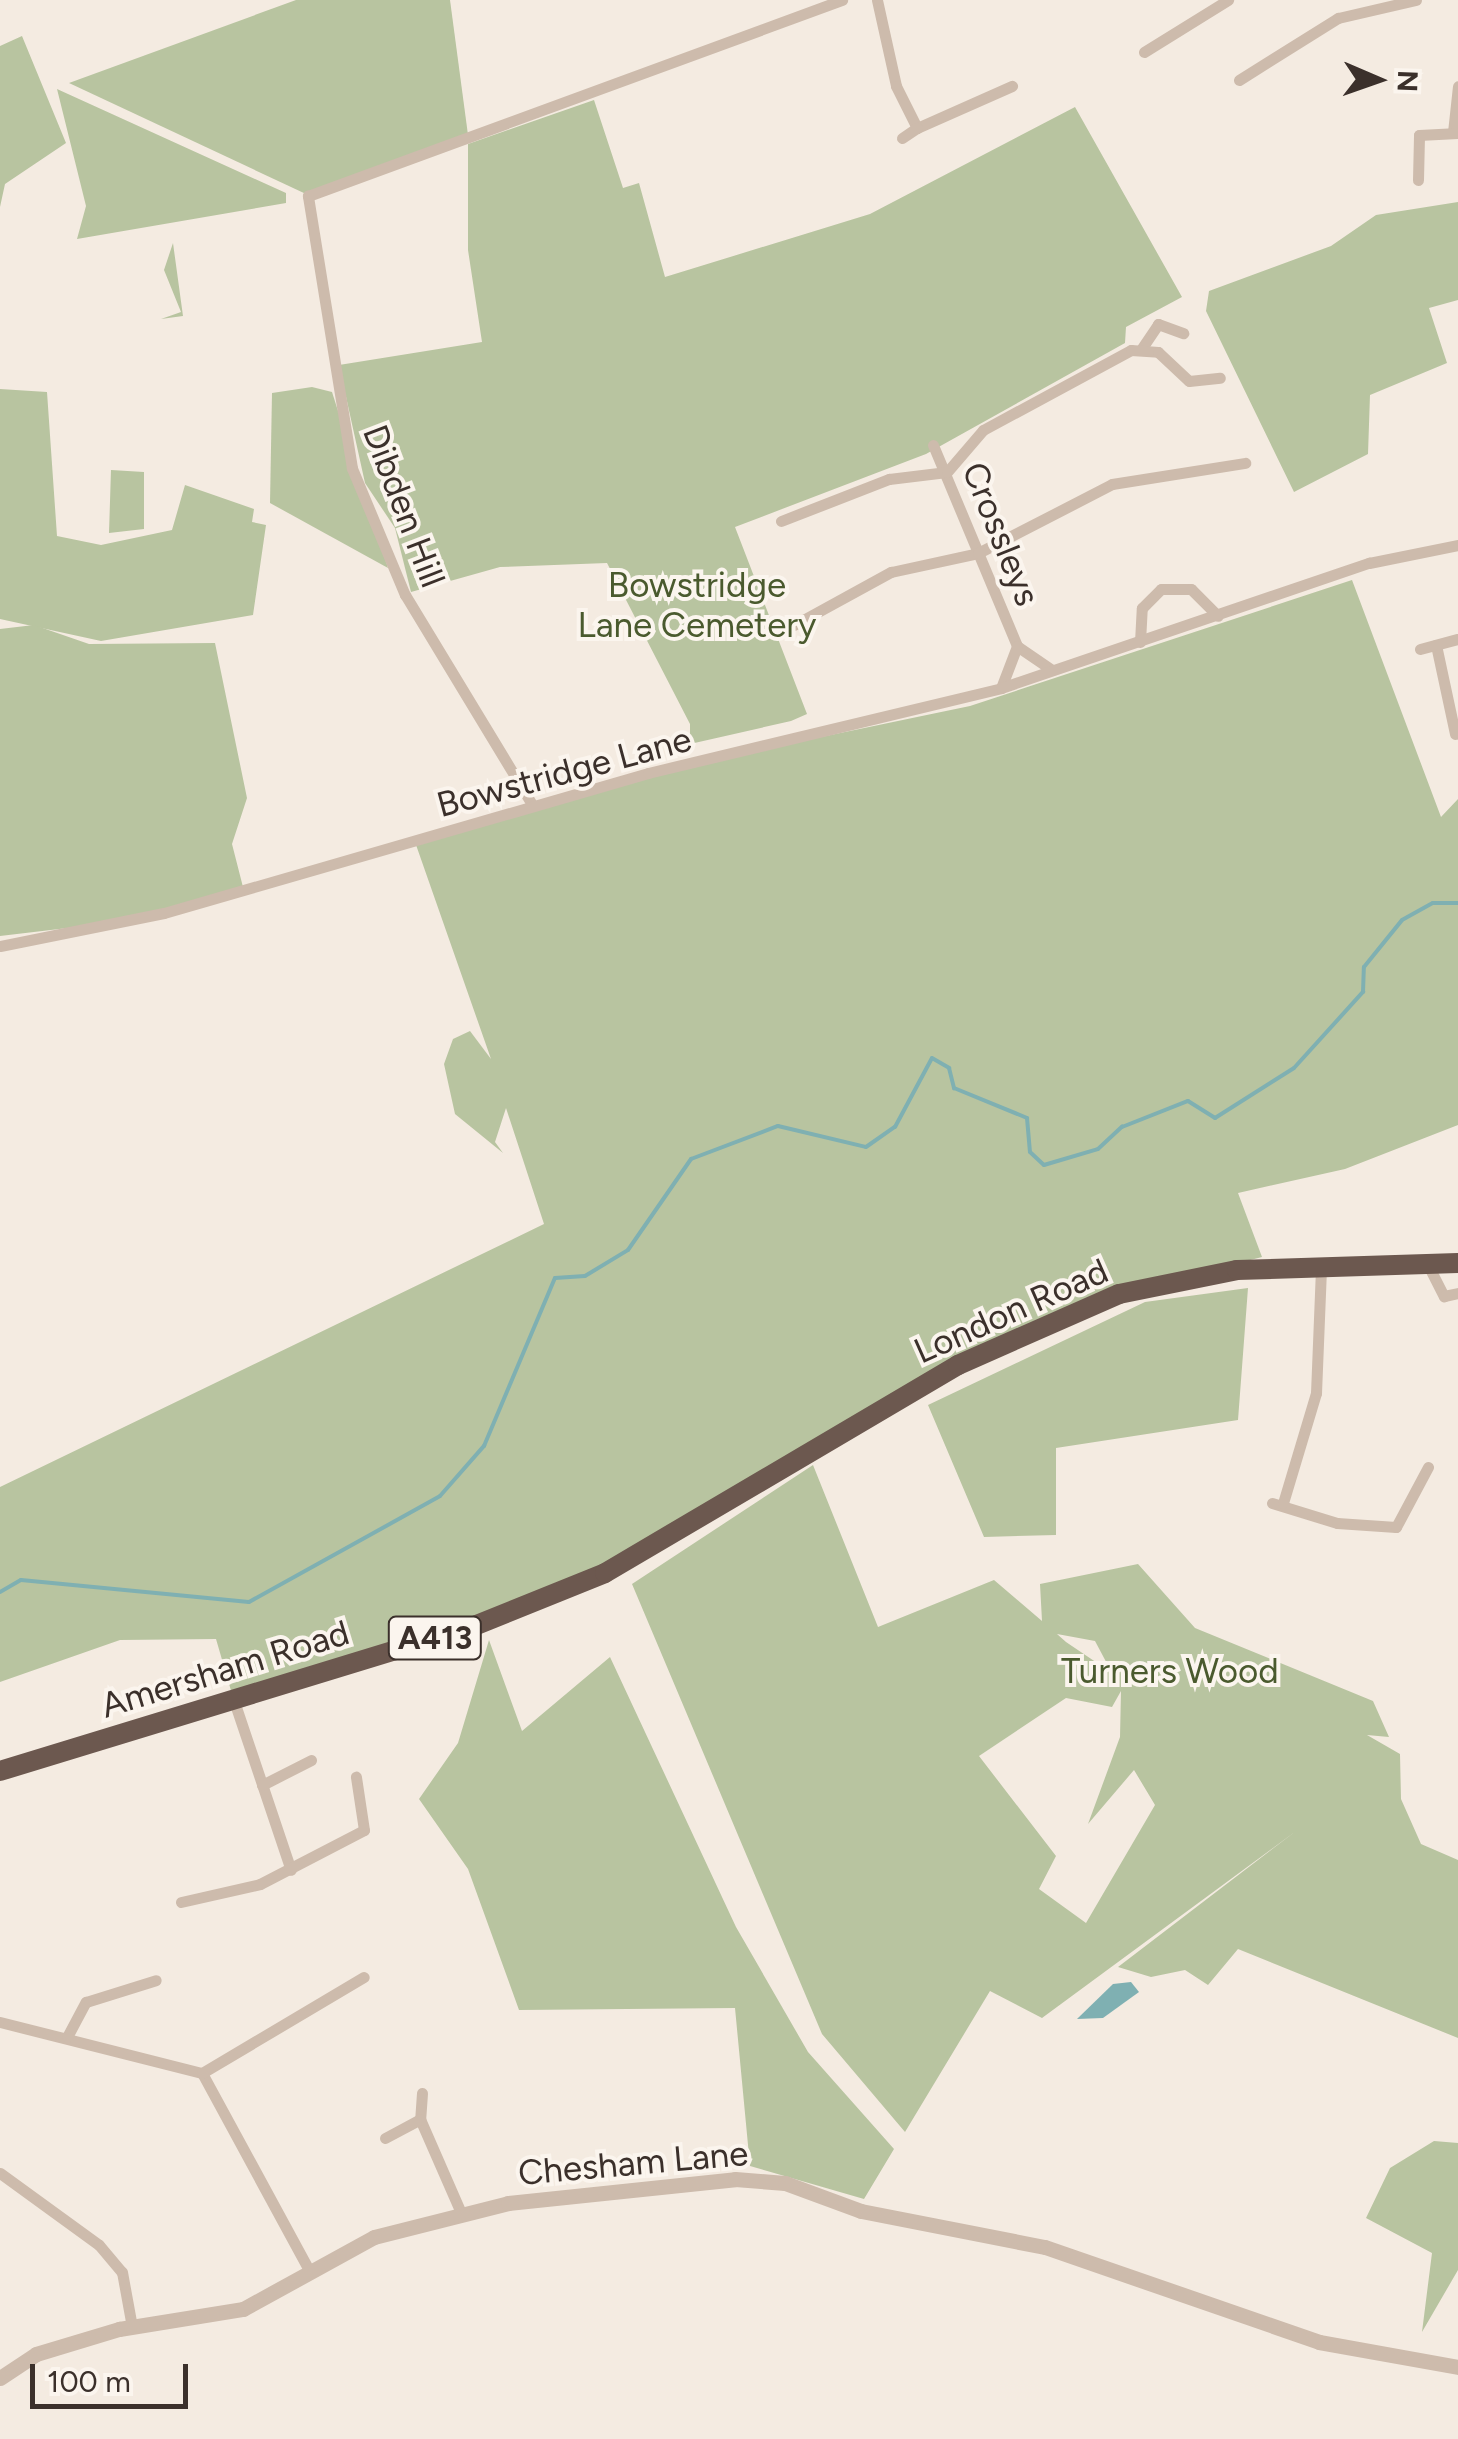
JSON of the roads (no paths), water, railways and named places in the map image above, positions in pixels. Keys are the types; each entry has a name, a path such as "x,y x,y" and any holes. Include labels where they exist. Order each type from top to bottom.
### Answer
{"highway":[{"name":"London Road","path":"838,1432 958,1365 1119,1294 1237,1270 1430,1267 1458,1263"},
{"name":"Amersham Road","path":"0,1772 474,1626 605,1572 838,1432"}],"street":[{"name":"Dibden Hill","path":"533,806 406,594 352,468 308,196 842,0"},
{"path":"877,0 896,86 917,128"},
{"path":"1144,52 1228,0"},
{"path":"1239,80 1338,18 1416,0"},
{"path":"902,138 1012,86"},
{"path":"1418,180 1418,135 1456,133 1458,86"},
{"path":"781,521 889,478 947,472 983,430 1142,348 1158,324 1174,337 1183,333"},
{"path":"1142,348 1189,382 1220,378"},
{"name":"Crossleys","path":"933,445 1017,646 1052,670"},
{"path":"794,625 890,572 978,553 1112,484 1244,462"},
{"name":"Bowstridge Lane","path":"0,946 164,913 533,806 1001,688 1370,563 1458,546"},
{"path":"1140,642 1142,608 1161,589 1191,589 1218,616"},
{"path":"1420,649 1458,639"},
{"path":"1436,645 1455,734"},
{"name":"Crossleys","path":"1001,688 1017,646"},
{"path":"1430,1267 1444,1296 1458,1293"},
{"path":"1321,1269 1316,1393 1277,1503 1337,1523 1396,1527 1428,1467"},
{"path":"234,1701 291,1870"},
{"path":"262,1785 311,1760"},
{"path":"181,1902 291,1870 364,1830 356,1777"},
{"path":"0,2022 202,2073 364,1976"},
{"path":"66,2037 86,2002 156,1980"},
{"path":"202,2073 308,2268"},
{"path":"422,2094 420,2119 461,2213"},
{"path":"385,2138 420,2119"},
{"path":"0,2173 100,2245 122,2272 132,2327"},
{"name":"Chesham Lane","path":"0,2378 36,2354 132,2327 243,2310 308,2268 374,2237 461,2213 735,2179 785,2183 861,2212 1045,2246 1319,2342 1458,2367"}],"water":[{"path":"1131,1982 1139,1992 1103,2018 1077,2019 1113,1984"}],"waterway":[{"path":"0,1592 21,1580 249,1602 440,1496 484,1446 555,1278 585,1276 628,1250 691,1159 778,1126 866,1147 895,1127 932,1058 949,1068 954,1088 1027,1118 1030,1152 1044,1165 1098,1149 1122,1127 1188,1101 1215,1118 1294,1068 1363,992 1364,967 1402,920 1433,903 1458,903"}],"park label":[{"name":"Bowstridge Lane Cemetery","path":"697,605"},
{"name":"Turners Wood","path":"1170,1671"}]}
